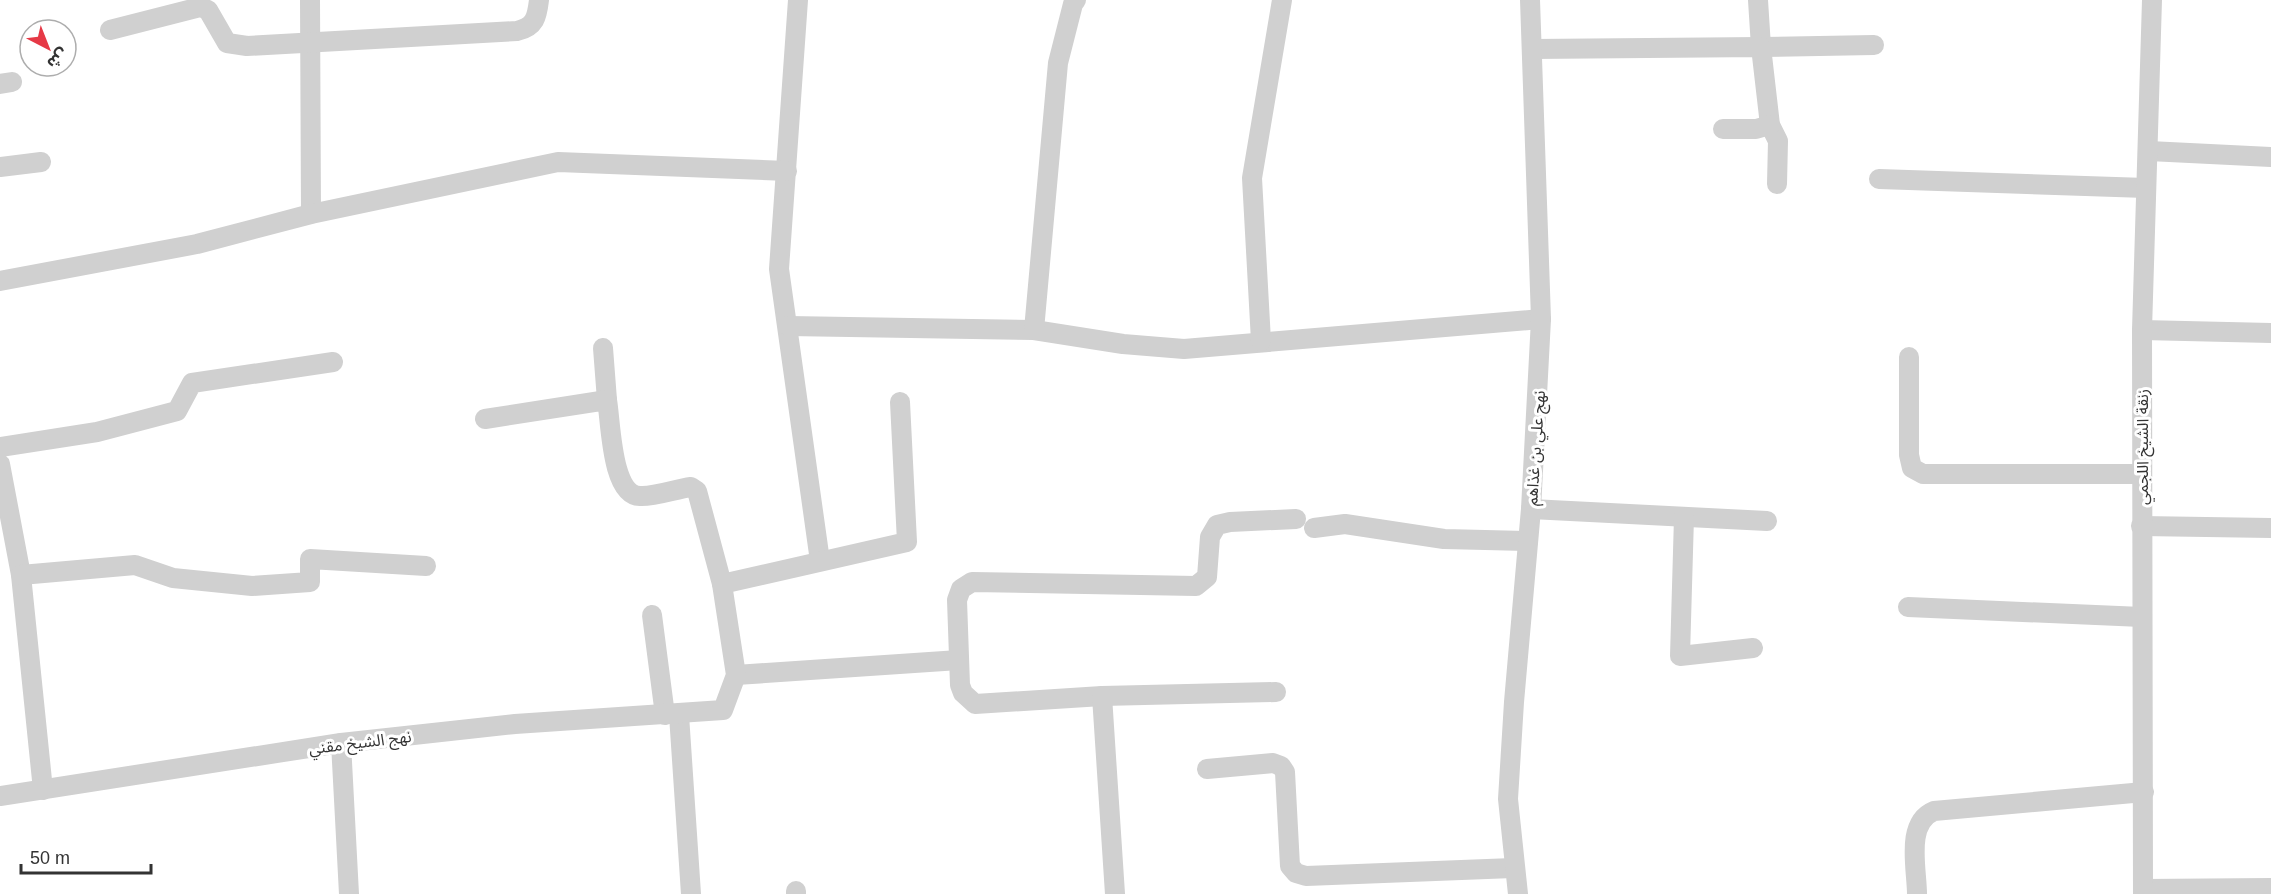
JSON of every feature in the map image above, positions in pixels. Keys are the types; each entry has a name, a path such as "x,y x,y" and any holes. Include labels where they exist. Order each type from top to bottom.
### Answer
{"street":[{"path":"310,0 311,214"},
{"path":"110,30 200,8 208,10 227,43 247,46 518,31 528,28 533,22 539,0"},
{"path":"798,0 779,269 820,561"},
{"path":"1034,330 1058,63 1072,4 1076,0"},
{"path":"1261,341 1252,178 1282,0"},
{"name":"نهج علي بن غذاهم","path":"1518,894 1513,868 1508,799 1531,509 1541,319 1530,0"},
{"path":"1758,0 1770,125 1778,141 1778,184"},
{"name":"زنقة الشيخ اللجمي","path":"2143,891 2142,330 2152,0"},
{"path":"1533,49 1874,45"},
{"path":"1723,129 1756,129 1770,125"},
{"path":"2149,151 2271,157"},
{"path":"0,167 41,162"},
{"path":"0,281 197,244 311,214 558,162 787,171"},
{"path":"1879,178 2146,188"},
{"path":"788,326 1034,330 1123,344 1184,349 1541,319"},
{"path":"2142,330 2271,333"},
{"path":"603,348 607,400 617,472 626,490 640,496 691,487 697,491 722,584 735,675 958,660"},
{"path":"1909,357 1909,455 1912,468 1923,474 2142,474"},
{"path":"0,447 97,432 177,411 192,383 333,362"},
{"path":"485,419 607,400"},
{"path":"722,584 907,542 900,402"},
{"path":"0,464 21,575 43,790"},
{"path":"1531,509 1767,521"},
{"path":"1684,517 1680,656 1753,648"},
{"path":"1276,692 1102,696 975,704 963,693 958,660 957,600 961,588 972,582 1196,586 1207,577 1210,537 1217,525 1230,522 1296,519"},
{"path":"1314,528 1345,524 1444,539 1528,541"},
{"path":"2141,526 2271,528"},
{"path":"21,575 135,565 173,578 252,586 310,582 310,559 426,566"},
{"path":"1908,608 2142,617"},
{"path":"652,615 672,715 691,894"},
{"name":"نهج الشيخ مقني","path":"0,796 341,743 514,724 723,710 735,675"},
{"path":"1102,696 1115,894"},
{"path":"341,743 349,894"},
{"path":"1207,770 1273,763 1281,766 1285,772 1290,866 1296,873 1306,876 1513,868"},
{"path":"1917,894 1916,829 1925,815 1934,811 2144,792"},
{"path":"2143,891 2271,888"}]}
